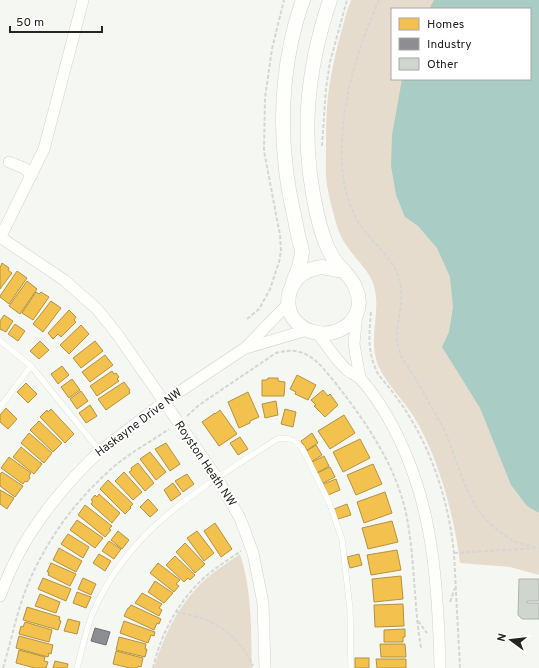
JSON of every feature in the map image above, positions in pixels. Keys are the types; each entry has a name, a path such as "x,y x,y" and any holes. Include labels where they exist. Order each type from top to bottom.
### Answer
{"street":[{"path":"0,237 44,149 82,0"},
{"path":"303,0 292,42 285,79 283,110 284,153 288,185 302,252 299,267 289,293 288,304 291,315 298,324 312,332 346,370 360,378 378,402 395,430 411,464 423,500 432,544 440,668"},
{"path":"330,0 317,44 308,105 307,140 309,174 323,236 332,256 352,280 357,290 359,300 364,308 354,344 360,378"},
{"path":"9,162 24,168 32,175"},
{"name":"Royston Heath NW","path":"0,237 64,280 97,309 217,478 240,518 253,553 263,603 259,668"},
{"path":"293,282 301,274 311,269 322,267 344,271"},
{"name":"Haskayne Drive NW","path":"0,596 13,564 43,513 91,460 100,451 164,402 245,348 288,304"},
{"path":"312,332 336,332 353,320 364,308"},
{"name":"Haskayne Drive NW","path":"245,348 291,334 312,332"}],"lane":[{"path":"0,341 31,366 100,451"},
{"path":"0,407 31,366"},
{"path":"77,668 92,616 106,587 128,553 158,522 188,498 277,439 286,438 295,441 302,448 329,502 342,539 350,609 351,668"}],"path":[{"path":"322,152 326,88 330,62 347,0"},
{"path":"379,0 359,50 347,102 342,142 342,168 345,188 352,210 361,226 390,260 399,277 402,305 398,331 399,352 445,431 472,501 491,526 512,540 538,548"},
{"path":"247,319 259,309 270,289 279,262 281,251 280,235 276,218"},
{"path":"364,308 372,357 378,374 404,408 427,451 447,511 453,537 460,668"},
{"path":"454,552 538,548"},
{"path":"153,668 163,636 176,612 187,596 201,581 241,551"},
{"path":"176,612 199,616 220,627 238,642 248,657 259,668"}],"shaded area":[{"path":"351,0 539,0 539,575 510,567 460,563 450,507 431,450 414,417 385,379 378,365 374,346 376,309 375,290 373,283 365,269 348,248 340,234 331,203 326,177 326,125 329,91 332,69"},
{"path":"240,554 249,596 252,668 154,668 168,631 174,619 189,597 197,587 211,575"}],"water":[{"path":"434,0 539,0 539,513 527,506 511,485 480,408 442,347 449,332 453,307 450,277 437,248 418,226 405,217 396,195 391,166 392,135 402,80 531,80 531,8 430,8"}],"building: Homes":[{"path":"2,263 9,268 8,270 12,273 0,289 0,268"},
{"path":"17,271 27,278 9,304 0,296"},
{"path":"27,281 37,289 20,314 9,306"},
{"path":"36,292 39,294 41,292 49,297 33,320 22,313"},
{"path":"51,301 61,308 43,332 33,324"},
{"path":"69,310 76,317 74,320 76,322 61,337 58,334 53,339 48,333"},
{"path":"4,315 13,321 6,332 0,329 0,321"},
{"path":"15,324 25,331 18,341 8,334"},
{"path":"81,325 89,334 69,354 60,345"},
{"path":"40,341 49,350 39,359 30,351"},
{"path":"95,341 103,351 81,368 73,358"},
{"path":"105,355 113,365 90,382 82,372"},
{"path":"62,366 69,375 58,384 51,374"},
{"path":"112,371 119,377 117,379 119,381 97,396 90,386"},
{"path":"297,375 316,385 308,400 295,394 296,392 290,389"},
{"path":"268,378 278,378 278,381 285,382 284,396 262,396 262,380 267,380"},
{"path":"72,379 80,390 69,398 61,387"},
{"path":"124,382 130,390 130,393 106,410 98,399"},
{"path":"26,383 37,394 28,403 17,392"},
{"path":"323,390 328,396 330,394 338,405 325,417 314,406 316,405 311,400"},
{"path":"81,391 88,401 77,409 70,399"},
{"path":"248,392 259,417 239,428 228,402"},
{"path":"276,401 278,415 265,418 262,404"},
{"path":"90,405 97,416 86,423 79,413"},
{"path":"6,408 17,419 8,429 0,422 0,415"},
{"path":"51,409 74,434 65,443 40,417 47,410 48,412"},
{"path":"285,409 296,412 293,427 281,424"},
{"path":"220,410 237,434 219,446 202,422"},
{"path":"344,415 355,433 330,449 318,431"},
{"path":"39,421 62,443 53,452 30,430"},
{"path":"29,433 52,453 44,463 21,443"},
{"path":"312,433 318,443 307,450 301,441"},
{"path":"240,437 248,449 238,455 230,443"},
{"path":"360,439 370,458 343,472 333,452"},
{"path":"166,443 180,464 170,471 155,449"},
{"path":"316,445 322,455 311,462 305,452"},
{"path":"21,447 42,464 34,474 13,457"},
{"path":"150,452 166,472 156,480 140,459"},
{"path":"324,456 329,466 317,473 312,462"},
{"path":"9,457 31,473 27,482 25,481 23,484 1,468"},
{"path":"138,463 154,483 145,491 129,472 132,470 131,468"},
{"path":"373,464 382,484 356,495 347,475"},
{"path":"330,467 335,477 323,483 317,473"},
{"path":"2,472 23,486 15,497 0,486 0,474"},
{"path":"124,472 142,492 133,500 115,481"},
{"path":"187,474 194,484 183,492 175,481"},
{"path":"336,479 340,490 328,495 323,484"},
{"path":"108,480 133,504 125,514 100,489"},
{"path":"173,483 181,494 171,501 164,490"},
{"path":"0,490 14,498 7,509 0,504"},
{"path":"385,492 392,513 364,523 357,502"},
{"path":"99,494 120,513 112,523 91,504 93,501 91,500 95,495 97,497"},
{"path":"148,499 158,510 150,517 140,507"},
{"path":"347,504 351,515 338,519 334,509"},
{"path":"85,505 112,526 109,529 111,530 105,537 78,515"},
{"path":"77,520 103,538 95,548 70,530"},
{"path":"392,521 398,542 368,549 362,528"},
{"path":"215,523 232,549 221,557 204,531"},
{"path":"118,531 129,540 122,549 111,540"},
{"path":"197,531 214,553 204,561 187,538"},
{"path":"68,534 89,547 83,558 61,544"},
{"path":"109,541 121,549 114,559 102,551"},
{"path":"185,543 205,564 195,573 176,552"},
{"path":"59,548 82,561 76,572 53,560"},
{"path":"397,550 401,570 371,575 367,555"},
{"path":"99,554 111,561 105,571 93,563"},
{"path":"359,554 362,565 350,568 347,557"},
{"path":"175,556 195,575 190,580 188,578 184,582 166,565"},
{"path":"51,563 76,574 70,586 48,575 49,572 47,572"},
{"path":"158,563 180,580 176,584 179,586 174,592 150,573"},
{"path":"401,576 403,599 374,602 372,579"},
{"path":"43,578 71,589 66,601 38,589"},
{"path":"83,578 96,584 91,595 78,589"},
{"path":"155,581 173,593 164,603 148,592"},
{"path":"77,592 91,597 86,608 73,603"},
{"path":"142,593 162,604 159,608 162,610 159,616 135,603"},
{"path":"40,594 60,602 56,613 35,606"},
{"path":"403,604 404,626 375,627 374,605"},
{"path":"131,605 161,619 159,624 157,623 154,630 124,616"},
{"path":"27,607 60,617 59,620 61,621 58,630 23,620"},
{"path":"68,619 80,622 77,634 64,631"},
{"path":"124,621 155,632 154,636 151,635 148,643 120,633"},
{"path":"25,622 52,630 49,642 19,634 21,626 23,627"},
{"path":"405,629 405,637 403,637 403,642 384,642 384,630"},
{"path":"19,636 53,645 51,654 49,653 48,657 16,648"},
{"path":"119,637 146,644 145,649 147,649 145,657 116,650"},
{"path":"380,644 405,644 406,657 381,657"},
{"path":"19,650 45,657 44,661 48,662 46,668 35,668 16,663"},
{"path":"116,651 143,658 141,667 138,666 137,668 130,668 113,664"},
{"path":"355,658 369,658 369,668 355,668"},
{"path":"376,659 406,659 406,668 377,668"},
{"path":"55,661 68,664 67,668 53,668"}],"building: Industry":[{"path":"95,628 110,632 106,645 91,641"}],"building: Other":[{"path":"519,579 539,579 539,601 527,601 527,603 539,603 539,619 522,619 518,615"}]}
